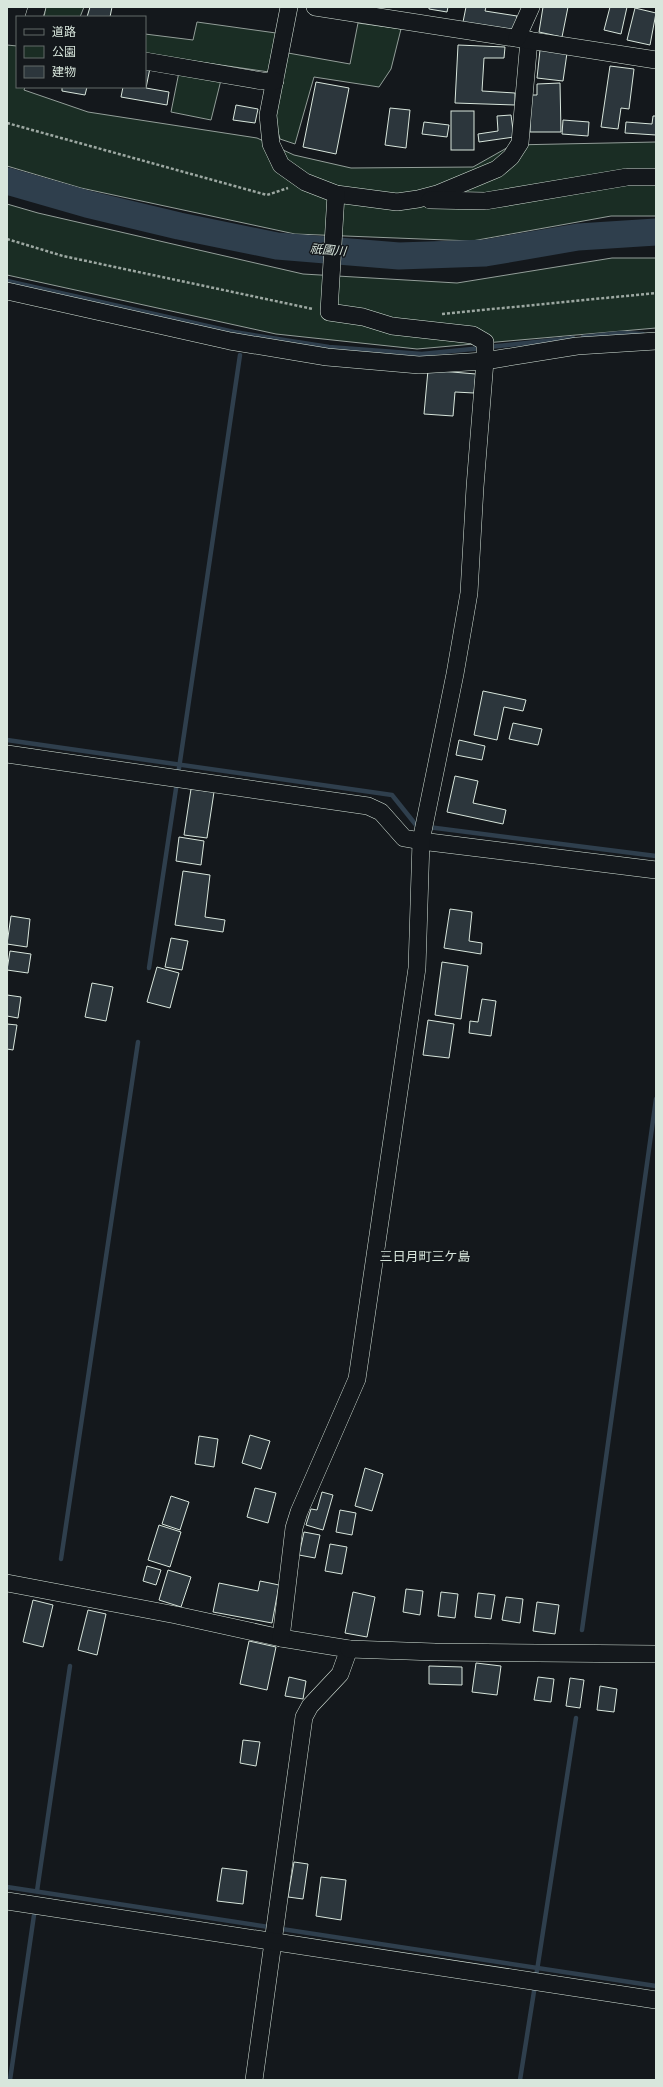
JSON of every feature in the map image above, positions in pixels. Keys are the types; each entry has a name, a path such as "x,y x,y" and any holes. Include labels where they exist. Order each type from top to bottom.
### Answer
{"street":[{"path":"290,7 268,115 271,144 281,165 305,182 336,194 397,202 437,194 497,169 511,157 520,143 522,129 523,39 531,7"},
{"path":"315,7 656,60"},
{"path":"146,61 262,81 275,81"},
{"path":"418,199 486,201 627,177 656,177"},
{"path":"281,1638 294,1528 299,1512 357,1380 417,968 421,841 455,674 469,593 475,487 486,361 485,342 473,334 392,326 363,317 329,312 336,194"},
{"path":"7,291 230,341 327,356 420,365 486,361 577,346 656,341"},
{"path":"7,754 368,806 381,812 404,838 656,870"},
{"path":"7,1583 176,1615 281,1638 349,1649 435,1652 656,1654"},
{"path":"254,2080 277,1921 298,1750 304,1716 310,1706 340,1674 349,1649"},
{"path":"7,1901 656,2000"}],"path":[{"path":"7,123 267,195 305,182"},
{"path":"7,239 63,256 329,312"},
{"path":"438,314 656,293"}],"green space":[{"path":"46,7 84,7 80,16 44,16"},
{"path":"197,22 276,33 269,72 146,54 146,34 193,40"},
{"path":"358,23 401,29 391,69 379,87 314,77 295,144 280,139 274,118 288,53 350,64"},
{"path":"7,45 16,46 16,88 25,88 24,90 88,112 257,138 294,155 351,168 473,167 512,145 656,142 656,216 611,216 472,241 295,234 81,188 7,166"},
{"path":"179,72 221,80 211,120 171,112"},
{"path":"7,204 38,213 303,274 457,283 612,258 656,258 656,328 417,349 276,334 7,275"}],"building":[{"path":"90,7 112,7 110,16 87,16"},
{"path":"429,7 448,7 447,12 429,9"},
{"path":"466,7 486,7 485,11 517,16 515,30 463,22"},
{"path":"543,7 568,7 562,37 539,32"},
{"path":"610,7 627,7 621,34 604,30"},
{"path":"635,8 656,13 650,45 627,40"},
{"path":"458,45 505,47 504,58 484,58 482,91 515,93 515,105 455,103"},
{"path":"540,50 567,53 563,81 537,78"},
{"path":"610,66 634,69 629,109 621,108 618,129 601,127"},
{"path":"146,67 150,68 146,88"},
{"path":"316,82 349,88 336,154 303,147"},
{"path":"560,83 561,132 530,132 530,95 537,95 537,84"},
{"path":"62,88 87,88 85,95 62,91"},
{"path":"123,88 146,88 169,92 167,105 121,97"},
{"path":"236,105 258,109 255,123 233,120"},
{"path":"390,108 410,110 406,148 385,145"},
{"path":"451,111 474,111 474,150 451,150"},
{"path":"511,115 514,137 479,142 478,134 498,131 497,116"},
{"path":"653,116 656,116 656,135 625,133 626,122 652,124"},
{"path":"563,120 589,122 588,136 562,134"},
{"path":"424,122 449,125 447,137 422,134"},
{"path":"428,370 476,374 474,393 455,392 453,416 424,414"},
{"path":"483,691 526,700 523,711 504,707 497,740 474,735"},
{"path":"513,723 542,729 538,745 509,739"},
{"path":"459,740 485,746 482,760 456,755"},
{"path":"455,776 478,781 473,803 506,810 503,824 447,812"},
{"path":"191,789 214,792 207,838 184,835"},
{"path":"179,837 204,841 201,865 176,861"},
{"path":"183,871 210,875 205,917 225,920 223,932 175,925"},
{"path":"450,909 472,912 469,941 482,943 481,954 444,948"},
{"path":"11,916 30,919 27,947 7,944"},
{"path":"171,938 188,941 182,970 165,967"},
{"path":"10,951 31,954 28,973 7,970"},
{"path":"442,962 468,966 461,1019 435,1015"},
{"path":"157,967 179,973 170,1008 147,1002"},
{"path":"92,983 113,987 106,1021 85,1017"},
{"path":"7,995 21,997 18,1018 7,1016"},
{"path":"482,999 496,1001 491,1036 469,1033 470,1021 478,1022"},
{"path":"428,1020 454,1024 449,1058 423,1055"},
{"path":"7,1024 17,1025 13,1050 7,1049"},
{"path":"250,1435 270,1441 261,1469 242,1463"},
{"path":"199,1436 218,1439 214,1467 195,1464"},
{"path":"365,1468 383,1474 372,1511 355,1506"},
{"path":"255,1488 276,1493 268,1523 247,1517"},
{"path":"322,1492 333,1495 323,1530 306,1525 311,1509 317,1510"},
{"path":"171,1496 189,1502 180,1530 162,1524"},
{"path":"340,1510 356,1513 352,1535 336,1532"},
{"path":"159,1525 181,1532 170,1567 148,1560"},
{"path":"304,1532 320,1535 315,1558 299,1555"},
{"path":"330,1544 347,1547 342,1574 325,1571"},
{"path":"147,1566 161,1570 156,1585 143,1581"},
{"path":"168,1570 191,1577 181,1607 159,1600"},
{"path":"260,1581 279,1585 272,1623 213,1612 219,1583 258,1591"},
{"path":"406,1589 423,1591 420,1615 403,1612"},
{"path":"353,1592 375,1597 367,1637 345,1633"},
{"path":"441,1592 458,1594 455,1618 438,1616"},
{"path":"478,1593 495,1595 491,1619 475,1617"},
{"path":"506,1597 523,1599 520,1623 502,1620"},
{"path":"33,1600 53,1605 43,1647 23,1642"},
{"path":"537,1602 559,1605 555,1634 533,1631"},
{"path":"88,1610 106,1614 97,1655 78,1650"},
{"path":"249,1641 276,1647 267,1690 240,1684"},
{"path":"476,1663 501,1666 497,1695 472,1692"},
{"path":"429,1666 462,1667 462,1685 429,1684"},
{"path":"289,1677 306,1681 303,1699 285,1696"},
{"path":"538,1677 554,1679 551,1702 534,1700"},
{"path":"570,1678 584,1680 580,1708 566,1706"},
{"path":"600,1686 617,1689 614,1712 597,1710"},
{"path":"243,1740 260,1742 256,1766 240,1763"},
{"path":"294,1862 308,1864 303,1899 288,1897"},
{"path":"222,1868 247,1871 243,1904 217,1901"},
{"path":"321,1877 346,1880 341,1920 316,1916"}],"waterway":[{"name":"祇園川","path":"7,181 87,204 179,226 277,246 399,256 485,253 578,237 656,232"},
{"path":"7,281 234,332 329,347 422,354 482,348"},
{"path":"583,337 621,333 643,334"},
{"path":"489,347 573,338"},
{"path":"178,775 240,355"},
{"path":"7,740 392,795 416,825 420,826"},
{"path":"149,968 177,782"},
{"path":"428,827 656,856"},
{"path":"61,1559 138,1042"},
{"path":"582,1630 656,1099"},
{"path":"37,1891 70,1666"},
{"path":"536,1977 576,1718"},
{"path":"7,1887 656,1986"},
{"path":"10,2080 34,1915"},
{"path":"520,2080 535,1985"}],"district":[{"name":"三日月町三ケ島","path":"425,1256"}]}
